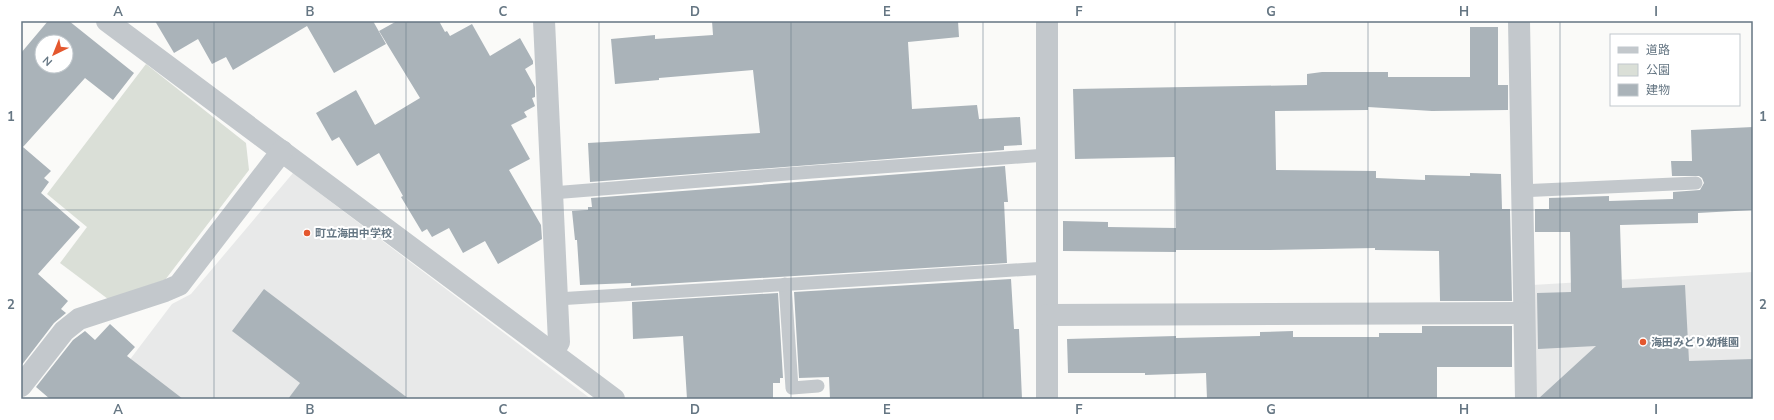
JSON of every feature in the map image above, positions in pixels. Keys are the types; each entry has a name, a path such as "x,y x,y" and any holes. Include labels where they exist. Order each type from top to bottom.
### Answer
{"street":[{"path":"107,21 614,399"},
{"path":"544,21 559,342 553,353"},
{"path":"1047,21 1047,399"},
{"path":"1519,21 1523,313 1526,399"},
{"path":"21,386 64,331 79,319 179,285 282,151"},
{"path":"1048,315 1523,313"}],"lane":[{"path":"552,192 1046,155"},
{"path":"1521,191 1696,182"},
{"path":"557,299 1047,268"},
{"path":"786,284 792,388 818,386"},
{"path":"21,394 25,399"}],"shaded area":[{"name":"町立海田中学校","path":"293,173 591,399 100,399 172,304 191,294"},
{"name":"海田みどり幼稚園","path":"1753,272 1753,399 1535,399 1532,285"}],"green space":[{"path":"146,64 246,143 249,170 165,280 108,299 60,263 87,227 47,194"}],"building":[{"path":"48,21 69,21 134,73 113,100 85,78 23,147 51,171 44,178 49,182 41,193 80,227 38,274 68,301 61,309 66,313 54,323 21,366 21,53 34,38 34,74 74,74 74,34 37,34"},
{"path":"155,21 373,21 386,44 334,73 307,26 233,70 226,57 212,64 198,39 174,53"},
{"path":"397,21 439,21 445,32 447,31 450,36 472,24 490,56 520,38 533,61 533,64 525,69 535,87 535,97 532,98 535,106 524,112 527,117 511,125 530,159 509,170 541,225 542,239 498,264 485,241 463,253 449,228 432,237 427,229 422,232 401,197 403,196 379,153 357,166 339,137 332,141 316,113 356,90 375,125 420,98 379,31"},
{"path":"712,21 958,21 959,37 908,42 912,109 977,105 979,119 1020,117 1022,145 1004,146 1004,150 590,182 588,143 760,133 753,70 659,78 659,80 615,84 611,39 655,35 655,39 713,35"},
{"path":"1470,27 1498,27 1498,85 1508,85 1508,110 1432,111 1368,107 1368,110 1275,111 1276,170 1376,171 1376,178 1425,180 1425,175 1470,176 1470,173 1501,174 1502,209 1510,209 1512,301 1440,301 1439,251 1375,250 1375,248 1176,250 1176,252 1063,251 1063,221 1108,222 1108,227 1176,228 1175,157 1075,159 1073,89 1307,85 1307,74 1322,72 1388,72 1388,77 1470,77"},
{"path":"1753,127 1753,210 1698,213 1698,223 1620,225 1622,288 1685,285 1689,361 1753,359 1753,399 1538,399 1596,346 1538,349 1537,293 1571,292 1570,232 1535,232 1535,209 1549,209 1549,198 1609,196 1609,201 1673,199 1673,192 1700,190 1704,183 1702,178 1699,176 1672,176 1671,161 1692,161 1691,130"},
{"path":"1005,166 1008,202 1004,202 1007,263 631,286 631,283 580,285 577,240 575,240 572,211 588,210 588,207 592,207 591,198"},
{"path":"1011,279 1014,329 1019,329 1022,399 830,399 829,377 799,378 794,292"},
{"path":"264,289 409,399 288,399 300,383 232,331"},
{"path":"778,293 783,378 780,378 780,383 773,383 773,399 687,399 683,336 633,339 632,302"},
{"path":"110,324 135,347 127,356 183,399 50,399 36,387 73,340 85,331 95,340"},
{"path":"1422,326 1512,326 1512,367 1437,367 1437,399 1207,399 1206,373 1145,375 1145,373 1068,373 1067,339 1176,336 1176,338 1260,336 1260,332 1293,331 1293,337 1379,337 1379,333 1422,333"}],"place":[{"name":"町立海田中学校","path":"307,233"},
{"name":"海田みどり幼稚園","path":"1643,342"}]}
